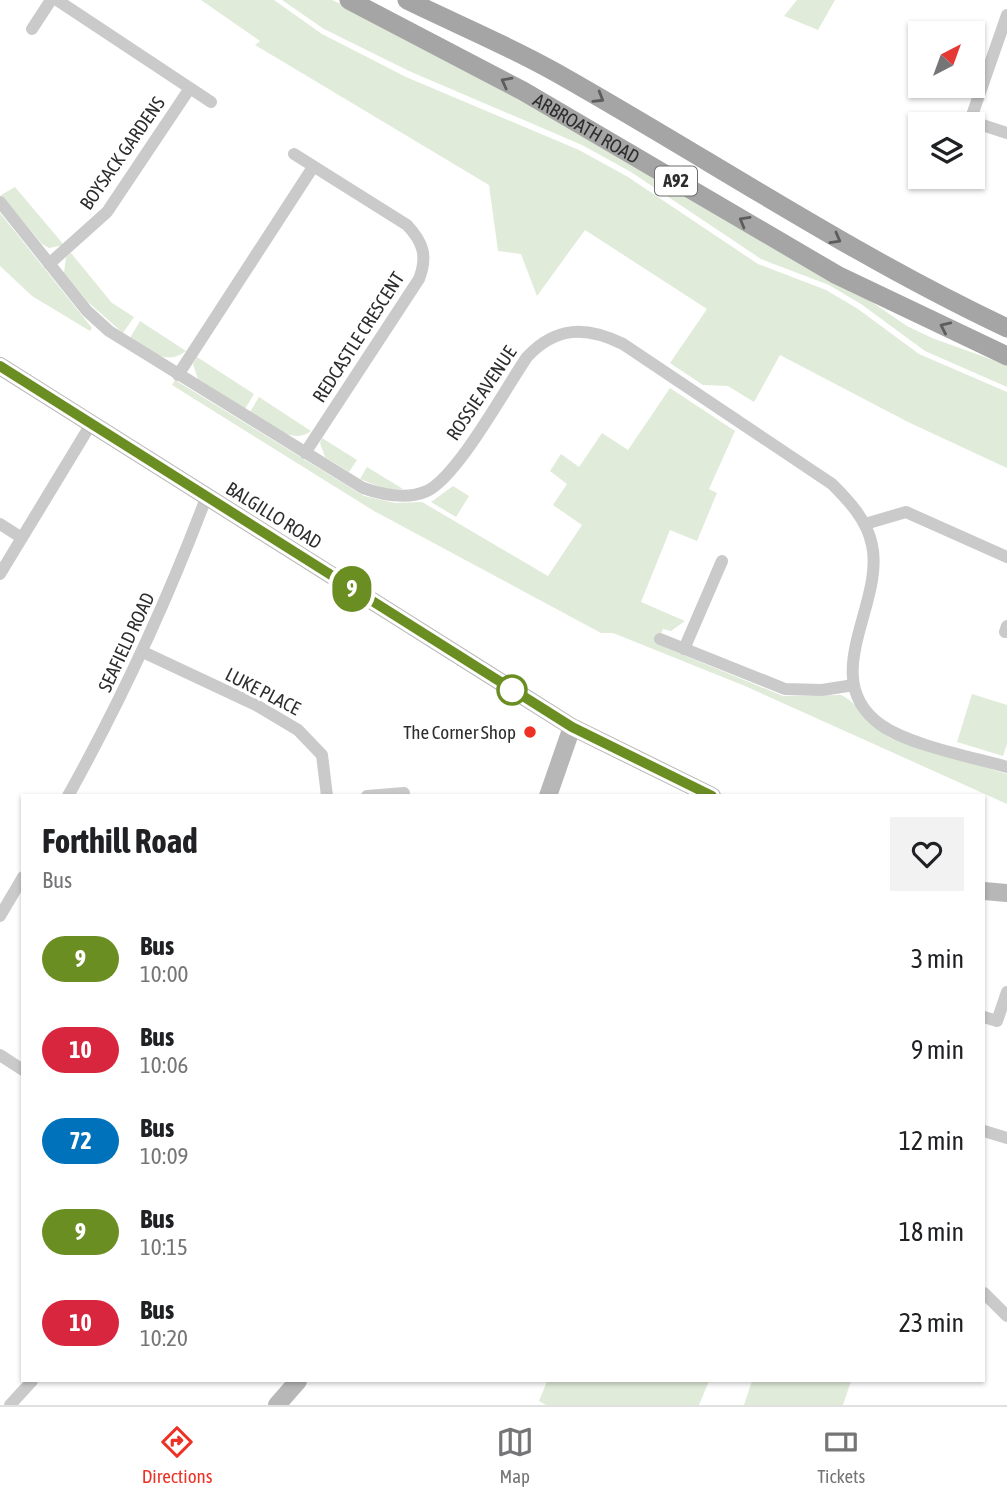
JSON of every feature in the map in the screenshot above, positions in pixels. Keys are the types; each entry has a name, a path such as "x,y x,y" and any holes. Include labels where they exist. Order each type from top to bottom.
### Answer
{"main road":[{"name":"ARBROATH ROAD","path":"349,0 523,91 837,275 1007,356"},
{"name":"ARBROATH ROAD","path":"407,0 553,71 823,232 943,298 1007,328"}],"street":[{"path":"32,29 51,0"},
{"name":"BOYSACK GARDENS","path":"57,0 211,102"},
{"path":"973,112 1007,15"},
{"name":"BOYSACK GARDENS","path":"49,264 107,212 190,88"},
{"path":"985,126 1007,133"},
{"name":"REDCASTLE CRESCENT","path":"293,154 407,225 418,237 424,251 424,265 419,279 305,453"},
{"path":"178,375 313,167"},
{"name":"ROSSIE AVENUE","path":"0,202 88,312 109,331 305,453 363,488 379,494 397,496 426,491 442,481 527,357 541,342 582,331 604,335 623,344 832,484 849,501 865,524 872,545 872,591 853,650 854,685 865,708 882,725 898,734 1007,767"},
{"name":"BALGILLO ROAD","path":"0,366 572,727 708,794"},
{"path":"0,574 91,424"},
{"name":"SEAFIELD ROAD","path":"69,794 143,652 206,498"},
{"path":"865,524 887,515 906,512 1007,557"},
{"path":"0,524 22,538"},
{"path":"684,649 722,561"},
{"path":"660,639 785,689 822,690 854,685"},
{"name":"LUKE PLACE","path":"143,652 256,705 298,730 322,755 327,794"},
{"path":"549,794 572,727"},
{"path":"392,794 404,793"},
{"path":"0,916 21,880"},
{"path":"985,891 1007,893"},
{"path":"985,1017 997,1021 1007,992"},
{"path":"0,1055 21,1069"},
{"path":"985,1131 1007,1138"},
{"path":"985,1294 1007,1316"},
{"path":"0,1396 11,1405 31,1382"},
{"path":"277,1405 297,1382"}],"green space":[{"path":"201,0 274,0 322,34 406,77 579,150 628,177 758,264 826,290 858,309 919,354 1007,392 1007,468 908,422 780,355 754,402 728,386 703,385 670,363 707,309 585,230 537,296 521,254 498,251 489,185 255,45 260,41"},
{"path":"282,0 332,0 384,23 521,94 863,296 907,326 1007,365 1007,387 925,351 861,304 829,285 761,259 631,172 582,145 409,71 324,29"},
{"path":"797,0 835,0 818,30 784,16"},
{"path":"15,187 64,245 49,248 42,244 1,195"},
{"path":"0,213 92,328 90,331 32,296 0,266"},
{"path":"71,253 112,303 134,317 123,333 88,302 64,273 66,257"},
{"path":"140,321 186,351 178,356 164,357 130,338"},
{"path":"197,357 254,394 245,409 198,379 193,364"},
{"path":"175,380 364,496 395,503 422,502 548,576 582,525 553,505 567,484 550,471 561,454 579,467 602,433 628,450 670,388 735,431 709,489 717,493 697,541 670,530 641,602 685,621 671,631 663,629 657,644 783,696 841,695 854,703 890,738 1007,774 1007,804 745,686 613,633 601,633 374,511 172,385"},
{"path":"259,397 311,431 296,436 272,427 250,412"},
{"path":"322,438 357,460 349,472 325,457 320,443"},
{"path":"367,467 403,489 385,489 360,479"},
{"path":"453,486 469,496 456,517 431,502"},
{"path":"972,694 1007,705 1007,744 1003,756 957,742"},
{"path":"547,1382 709,1382 699,1405 546,1405 539,1401"},
{"path":"752,1382 851,1382 843,1405 744,1405"}],"bus line":[{"name":"9","path":"0,366 572,727 708,794"}],"place":[{"name":"The Corner Shop","path":"530,732"}]}
